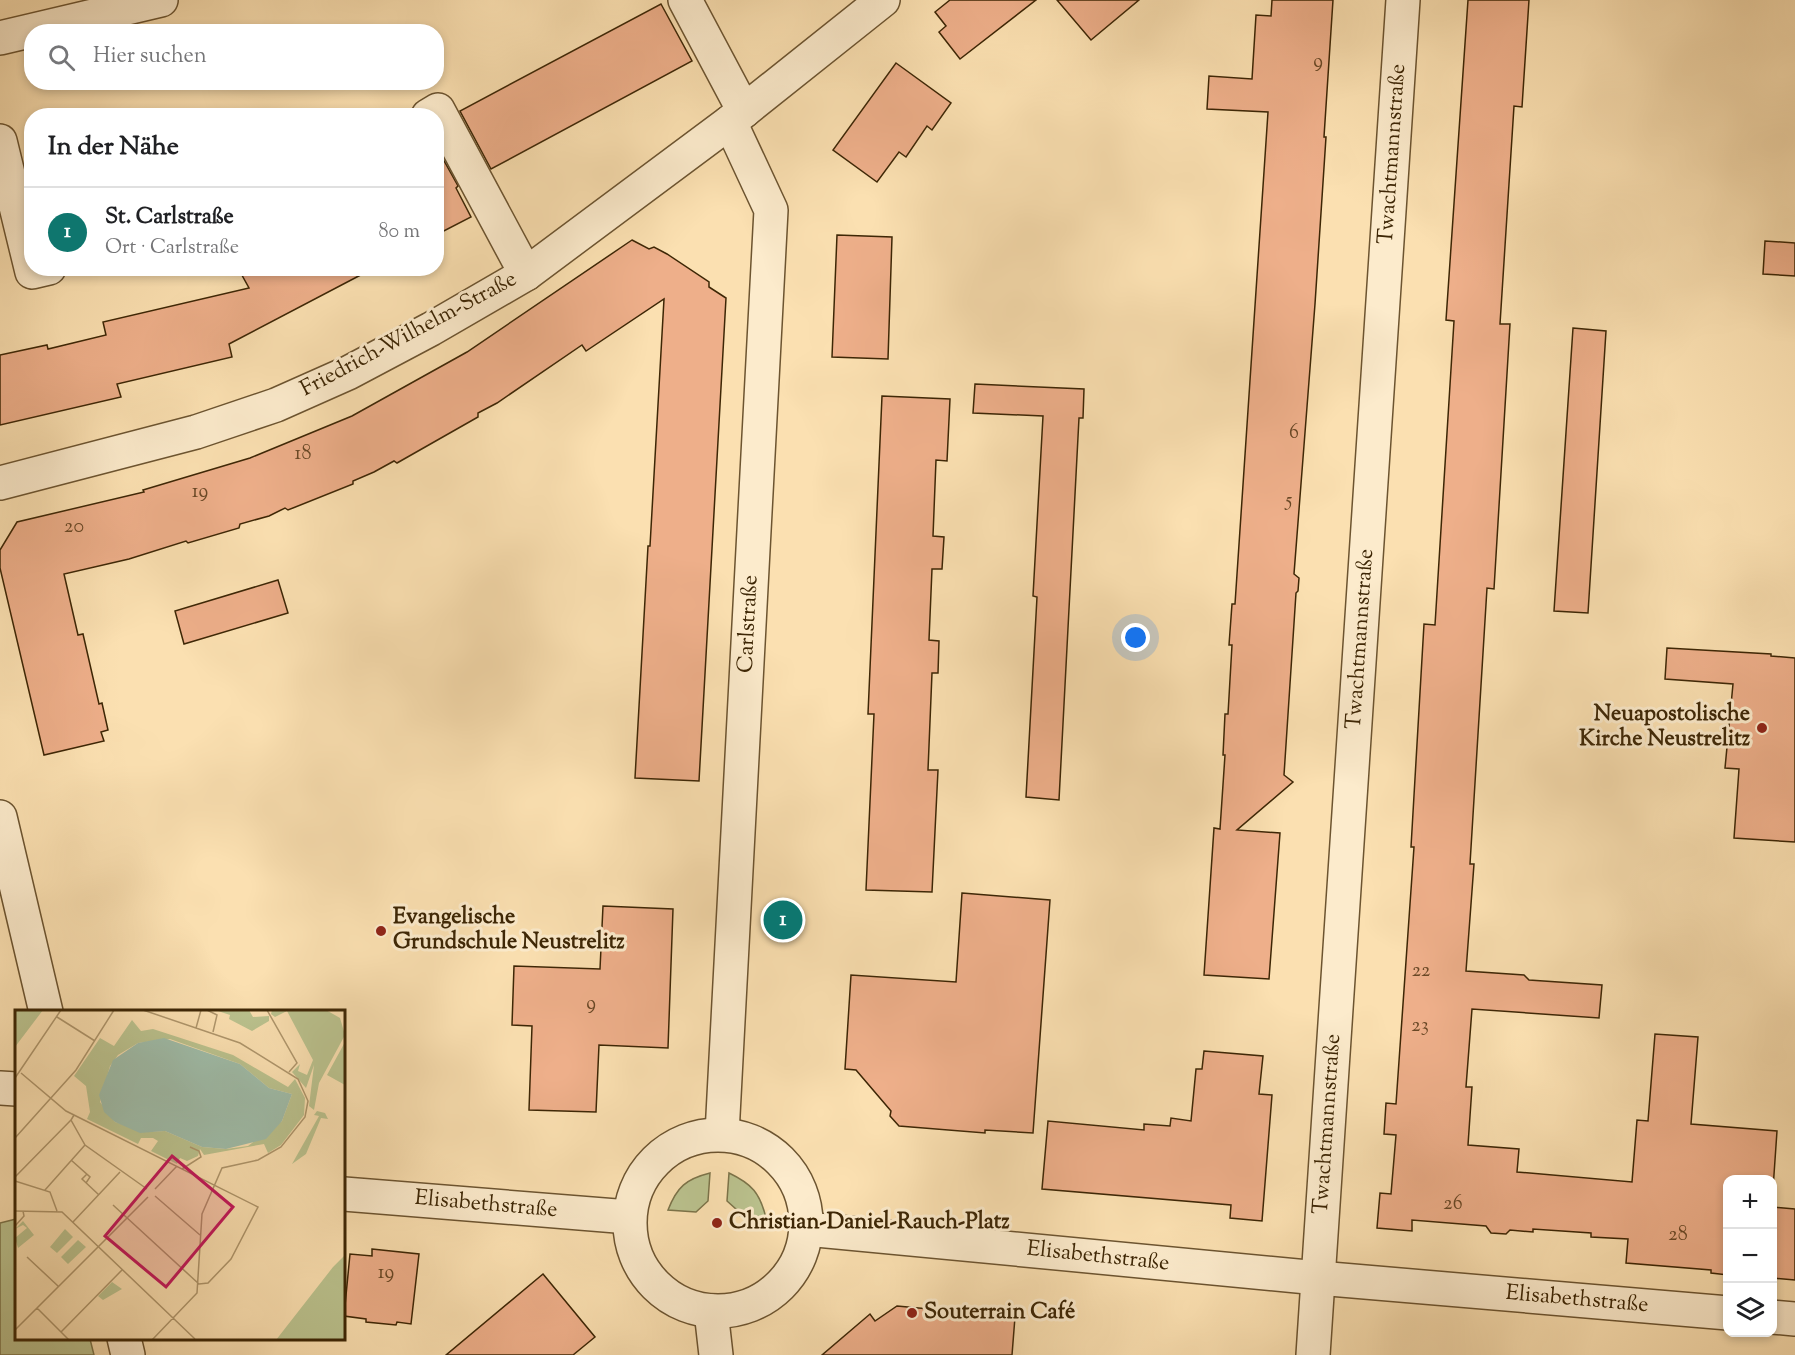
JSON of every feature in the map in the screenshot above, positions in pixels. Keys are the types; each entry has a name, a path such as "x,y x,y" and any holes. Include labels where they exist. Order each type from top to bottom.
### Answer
{"street":[{"path":"59,24 160,0"},
{"name":"Carlstraße","path":"685,0 737,116 771,210 722,1134"},
{"name":"Friedrich-Wilhelm-Straße","path":"0,483 196,432 276,405 348,373 431,329 526,274 737,116 883,0"},
{"name":"Twachtmannstraße","path":"1318,1278 1403,0"},
{"path":"0,38 24,32"},
{"path":"444,121 526,274"},
{"path":"0,141 24,239"},
{"path":"0,817 46,1010"},
{"path":"0,1088 15,1089"},
{"path":"722,1134 749,1140 774,1154 793,1175 803,1200 806,1229 801,1255 786,1279 765,1298 739,1309 711,1311 684,1305 660,1290 642,1269 631,1244 629,1217 636,1189 650,1166 663,1154 670,1148 695,1137 722,1134"},
{"name":"Elisabethstraße","path":"345,1194 629,1217"},
{"name":"Elisabethstraße","path":"806,1229 1318,1278 1723,1313"},
{"path":"1313,1355 1318,1278"},
{"path":"711,1311 716,1355"},
{"path":"1777,1317 1795,1319"},
{"path":"124,1340 128,1355"}],"green space":[{"path":"710,1173 708,1201 696,1212 668,1210 683,1185"},
{"path":"729,1173 744,1181 754,1190 766,1218 740,1216 727,1201"},
{"path":"15,1219 15,1340 90,1340 94,1355 0,1355 0,1223"}],"building":[{"path":"950,0 1036,0 960,59 939,32 946,26 935,12"},
{"path":"1057,0 1139,0 1091,40"},
{"path":"1272,0 1333,0 1315,304 1294,574 1299,578 1296,593 1284,775 1293,782 1237,830 1280,833 1269,979 1204,975 1214,828 1220,829 1225,714 1228,714 1232,645 1229,645 1232,604 1235,604 1268,112 1207,109 1209,76 1252,79 1256,15 1271,16"},
{"path":"1468,0 1529,0 1522,107 1514,106 1500,324 1510,324 1494,589 1487,588 1470,864 1474,864 1466,971 1524,975 1529,980 1602,985 1599,1018 1472,1009 1466,1087 1472,1087 1468,1145 1519,1149 1517,1172 1632,1182 1637,1120 1648,1121 1655,1034 1698,1037 1691,1124 1777,1131 1774,1175 1723,1175 1723,1274 1711,1273 1711,1270 1626,1263 1628,1239 1591,1237 1591,1233 1533,1229 1533,1232 1510,1230 1506,1234 1491,1233 1486,1226 1412,1220 1412,1231 1377,1228 1380,1193 1391,1194 1396,1135 1384,1134 1386,1103 1396,1104 1414,847 1411,847 1424,624 1435,625 1454,321 1446,320"},
{"path":"661,4 692,61 491,169 460,111"},
{"path":"896,63 951,103 932,130 927,126 906,157 899,152 877,182 833,150"},
{"path":"444,161 458,186 456,188 471,217 444,231"},
{"path":"837,235 892,237 888,359 832,357"},
{"path":"632,240 649,249 654,247 667,254 709,282 709,287 726,298 699,781 635,778 664,299 586,351 582,345 497,403 478,413 478,417 397,463 394,461 353,481 353,484 288,510 285,508 269,516 240,524 239,528 188,543 186,541 129,559 64,574 78,635 83,634 99,704 102,703 108,730 101,732 104,741 44,755 0,568 0,550 17,522 144,492 143,490 250,458 352,416 467,352"},
{"path":"1765,241 1795,243 1795,276 1763,274"},
{"path":"242,276 359,276 229,344 232,357 117,384 121,397 0,425 0,355 47,345 48,349 106,335 103,322 249,288"},
{"path":"1573,328 1606,331 1588,613 1554,611"},
{"path":"975,384 1084,389 1083,418 1079,418 1059,800 1026,797 1037,597 1033,596 1043,416 973,413"},
{"path":"882,396 950,399 947,461 936,460 933,536 944,537 942,569 932,569 929,640 939,641 938,673 932,673 928,770 938,770 932,892 866,890 874,714 868,714"},
{"path":"278,580 288,613 184,644 175,611"},
{"path":"1667,648 1771,654 1771,656 1795,658 1795,842 1734,838 1739,769 1725,768 1733,684 1665,679"},
{"path":"962,893 1050,900 1033,1133 985,1130 985,1133 899,1126 890,1116 891,1111 856,1070 845,1069 851,975 956,982"},
{"path":"603,906 673,909 668,1048 599,1045 596,1112 529,1110 532,1026 512,1025 514,966 600,969"},
{"path":"1204,1051 1263,1056 1259,1094 1272,1095 1262,1221 1230,1218 1231,1205 1042,1189 1048,1121 1144,1130 1144,1124 1170,1126 1171,1118 1191,1121 1196,1069 1202,1069"},
{"path":"1777,1207 1795,1209 1795,1280 1777,1278"},
{"path":"372,1249 419,1254 411,1324 366,1322 366,1319 345,1316 350,1254 372,1256"},
{"path":"543,1274 595,1337 573,1355 446,1355"},
{"path":"897,1306 1015,1317 1012,1355 822,1355 870,1314 875,1321"}],"place":[{"name":"Neuapostolische Kirche Neustrelitz","path":"1762,728"},
{"name":"St. Carlstraße","path":"783,920"},
{"name":"Evangelische Grundschule Neustrelitz","path":"381,931"},
{"name":"Christian-Daniel-Rauch-Platz","path":"717,1223"},
{"name":"Souterrain Café","path":"912,1313"}]}
